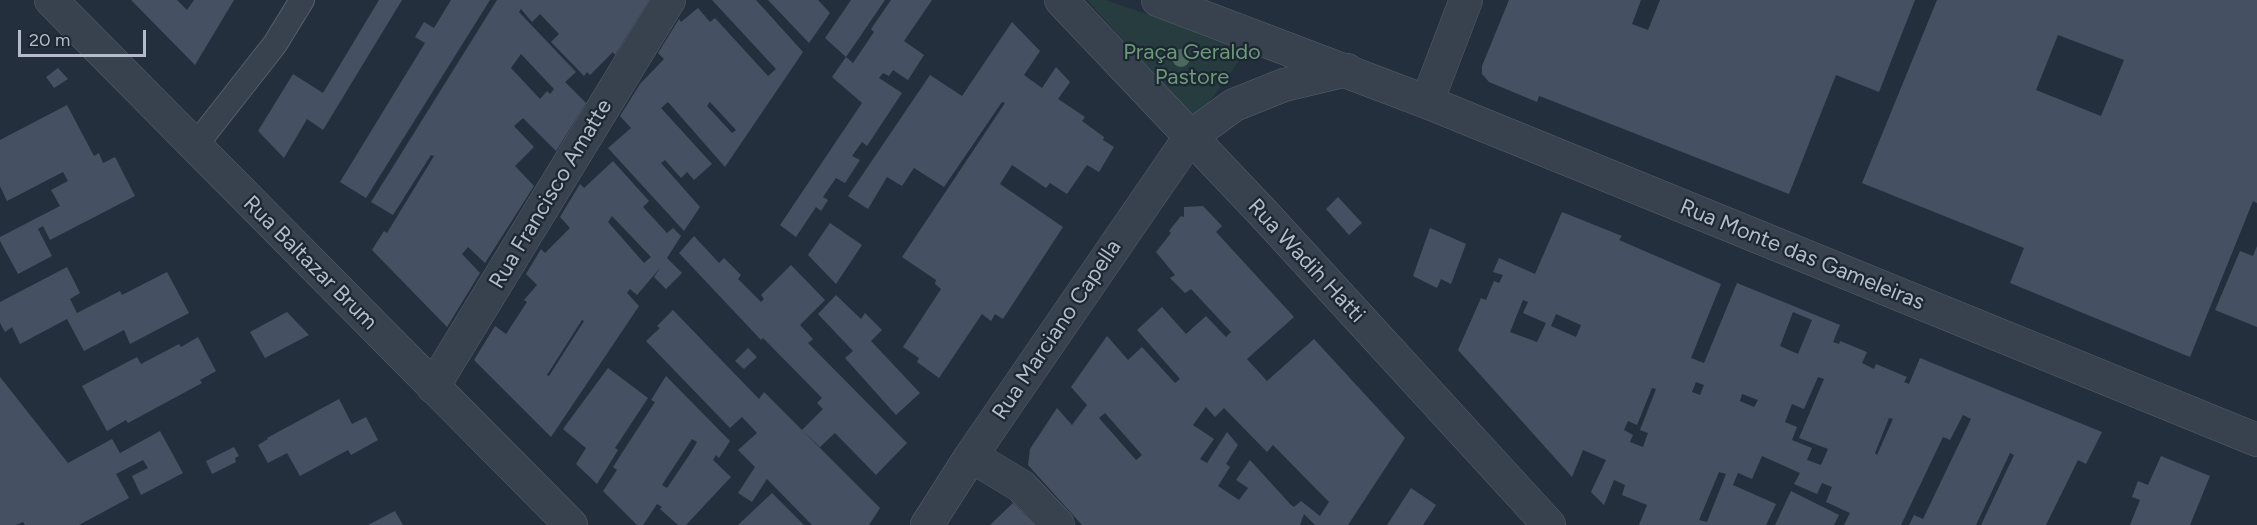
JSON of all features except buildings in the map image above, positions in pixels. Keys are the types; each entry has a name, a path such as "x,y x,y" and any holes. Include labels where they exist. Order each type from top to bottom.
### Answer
{"street":[{"name":"Rua Baltazar Brum","path":"51,0 571,525"},
{"name":"Rua Francisco Amatte","path":"433,387 669,0"},
{"name":"Rua Wadih Hatti","path":"1061,0 1264,214 1549,525"},
{"name":"Rua Monte das Gameleiras","path":"1158,0 1427,102 2257,441"},
{"path":"1427,102 1466,0"},
{"path":"1190,137 1234,105 1284,86 1347,70"},
{"name":"Rua Marciano Capella","path":"927,525 971,456 1190,137"},
{"path":"971,456 1020,486 1058,525"}],"lane":[{"path":"195,146 275,44 302,0"}],"green space":[{"name":"Praça Geraldo Pastore","path":"1087,0 1105,0 1248,48 1196,121"}]}
